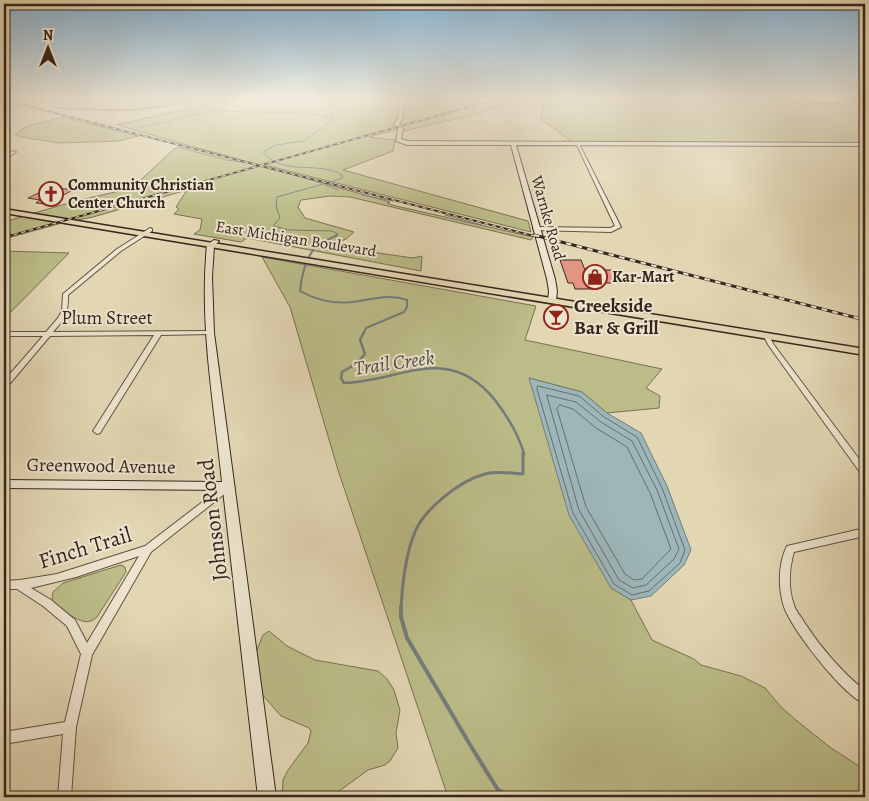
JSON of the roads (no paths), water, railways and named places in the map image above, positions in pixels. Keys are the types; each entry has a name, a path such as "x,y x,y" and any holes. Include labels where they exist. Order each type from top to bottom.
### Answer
{"main road":[{"name":"East Michigan Boulevard","path":"4,207 527,298 552,300 865,352"},
{"name":"East Michigan Boulevard","path":"4,211 147,232"}],"street":[{"path":"399,136 398,140 407,143 865,145"},
{"name":"Warnke Road","path":"513,144 551,279 552,300"},
{"path":"536,229 611,230 618,227 577,144"},
{"path":"4,159 14,152"},
{"path":"4,386 61,319 65,311 65,296 69,291 119,250 147,232"},
{"name":"Johnson Road","path":"214,243 208,277 210,333 267,797"},
{"name":"Plum Street","path":"4,334 210,333"},
{"path":"97,431 158,334"},
{"path":"766,335 771,345 865,473"},
{"name":"Greenwood Avenue","path":"4,484 229,486"},
{"path":"64,797 70,727 87,654 148,549 229,486"},
{"path":"865,532 790,549 785,565 785,584 789,608 802,630 829,666 865,698"},
{"name":"Finch Trail","path":"4,585 20,586 83,571 148,549"},
{"path":"20,586 47,603 71,623 87,654"},
{"path":"4,738 70,727"}],"water":[{"path":"529,378 582,392 607,413 641,433 667,486 691,550 684,565 651,596 631,600 611,588 569,515"}],"waterway":[{"name":"Trail Creek","path":"310,136 304,141 276,145 263,152 271,160 280,164 332,171 342,175 342,178 277,197 276,206 280,218 273,226 289,230 332,231 338,234 336,237"},
{"path":"325,185 338,190"},
{"path":"362,195 393,201"},
{"path":"445,215 482,225"},
{"name":"Trail Creek","path":"337,235 321,243 312,251 305,268 300,291 319,299 333,302 353,302 387,297 407,300 407,307 404,312 366,328 364,333"},
{"name":"Trail Creek","path":"364,332 360,340 365,354 356,364 342,372 341,378 344,383 365,381 424,369 442,369 460,373 477,383 495,400 512,426 524,454"},
{"name":"Trail Creek","path":"401,608 403,580 409,549 415,532 426,514 444,497 475,477 504,472 523,474 523,453"},
{"name":"Trail Creek","path":"401,608 401,617 407,638 472,748 498,790 514,797"}],"railway":[{"path":"146,136 260,166"},
{"path":"260,166 364,136"},
{"path":"6,237 260,166"},
{"path":"260,166 538,237"},
{"path":"4,237 10,235"},
{"path":"534,235 865,320"}],"place":[{"name":"Community Christian Center Church","path":"51,194"},
{"name":"Kar-Mart","path":"595,277"},
{"name":"Creekside Bar & Grill","path":"556,317"}]}
